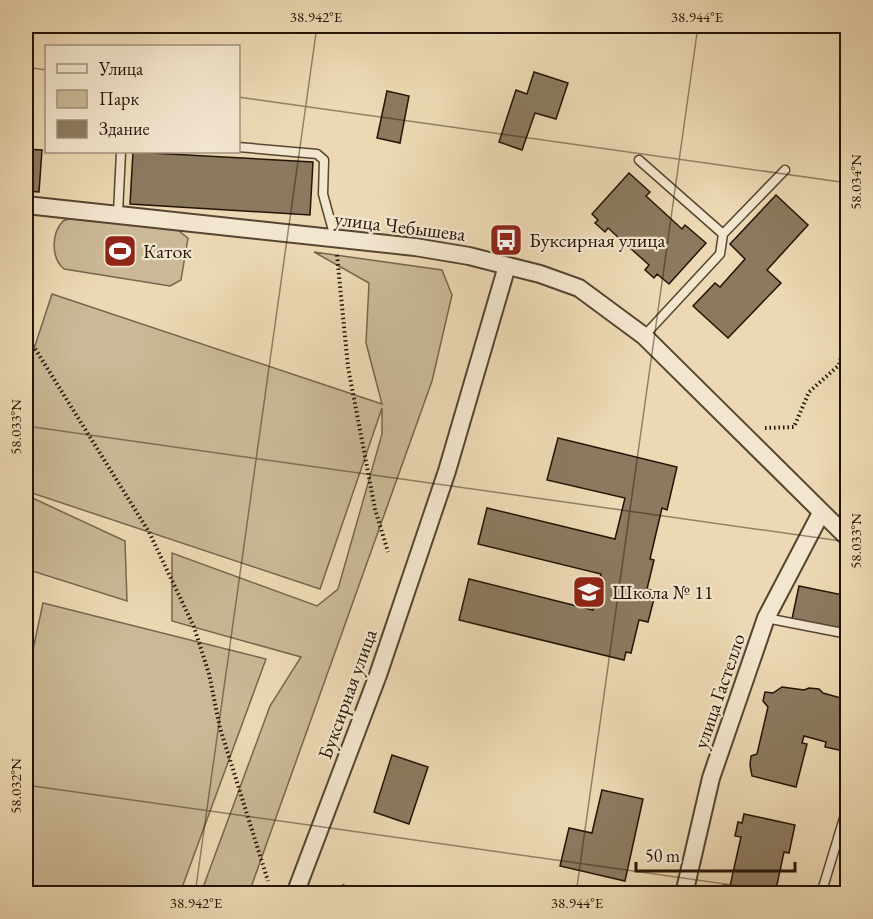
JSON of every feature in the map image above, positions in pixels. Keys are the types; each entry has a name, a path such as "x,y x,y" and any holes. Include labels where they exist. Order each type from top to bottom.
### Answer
{"street":[{"name":"улица Чебышева","path":"26,205 118,213 415,247 507,266 579,288 644,336 848,538"},
{"name":"Буксирная улица","path":"295,894 378,675 444,483 507,266"},
{"name":"улица Гастелло","path":"684,894 711,778 766,618 822,513"}],"lane":[{"path":"240,147 317,154 324,160 323,194 335,239"},
{"path":"118,213 122,153"},
{"path":"639,160 723,234"},
{"path":"644,336 720,254 723,234 785,170"},
{"path":"766,618 848,634"},
{"path":"821,894 848,805"}],"path":[{"path":"335,239 348,367 375,509 387,552"},
{"path":"760,423 766,430 794,427 809,392 839,365 848,330"},
{"path":"26,339 34,347 149,532 194,627 209,674 220,728 268,881"}],"green space":[{"name":"Каток","path":"76,216 175,228 188,238 181,280 170,286 64,269 55,252 56,232 63,221"},
{"path":"314,252 442,270 452,295 432,381 249,893 201,893 270,706 301,657 172,621 172,553 317,606 338,589 382,434 382,408 320,589 26,491 26,373 52,294 382,404 366,343 369,283"},
{"path":"26,495 125,541 127,601 26,569"},
{"path":"43,603 266,659 180,893 26,893 26,682"}],"building":[{"path":"534,72 568,83 556,119 535,113 522,150 499,142 516,90 527,94"},
{"path":"387,91 409,96 400,143 377,138"},
{"path":"26,149 42,150 39,192 26,191"},
{"path":"133,153 313,162 310,215 130,204"},
{"path":"629,173 650,192 646,196 682,229 685,225 706,243 669,284 657,274 654,278 645,270 649,265 608,228 605,232 595,223 598,220 592,214"},
{"path":"776,195 808,225 767,270 781,283 728,338 693,306 715,283 720,287 745,259 730,244"},
{"path":"558,438 677,467 667,510 662,508 650,559 654,560 647,589 656,591 648,622 639,620 631,653 626,652 624,660 459,620 469,579 593,610 601,574 478,544 487,508 615,539 625,498 547,480"},
{"path":"799,586 848,596 848,631 792,619"},
{"path":"782,687 804,690 819,689 823,693 848,700 848,752 825,747 826,742 804,736 802,743 807,744 796,787 752,776 750,765 751,756 757,754 768,707 763,701 765,692 773,693"},
{"path":"392,755 428,767 409,824 374,812"},
{"path":"602,790 643,799 625,881 560,866 569,828 592,833"},
{"path":"744,814 795,825 789,853 784,852 775,894 722,894 724,885 730,886 741,837 735,836 738,822 742,823"},
{"path":"343,885 369,894 340,894"}],"place":[{"name":"Буксирная улица","path":"506,240"},
{"name":"Каток","path":"120,251"},
{"name":"Школа № 11","path":"589,592"}]}
